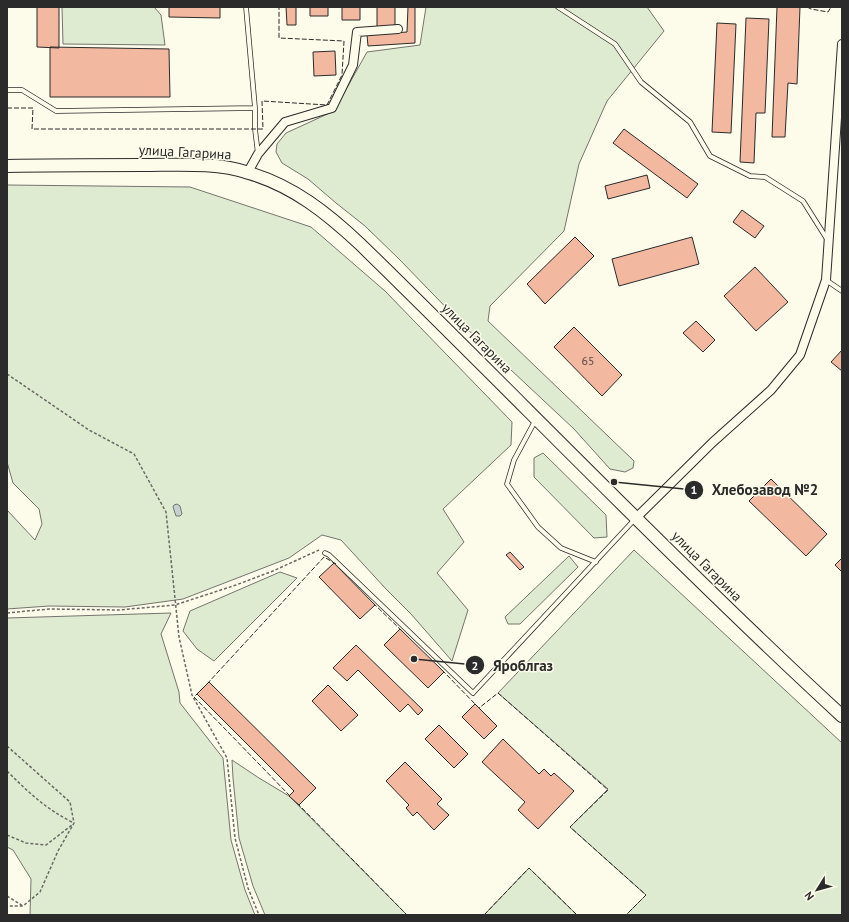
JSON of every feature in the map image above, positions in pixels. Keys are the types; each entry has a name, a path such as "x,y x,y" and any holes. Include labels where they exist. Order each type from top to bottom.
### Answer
{"main road":[{"name":"улица Гагарина","path":"7,166 209,166 248,172 292,191 328,214 537,418 636,518 781,660 842,716"}],"street":[{"path":"248,172 258,154 285,122 332,108 353,65 357,32 398,29"},
{"path":"636,518 714,442 771,390 800,355 826,280 839,132 842,44"}],"lane":[{"path":"246,7 258,154"},
{"path":"558,7 616,44 641,82 690,122 710,156 750,176 765,177 803,201 829,241"},
{"path":"7,90 22,90 56,111 255,108"},
{"path":"826,280 842,291"},
{"path":"537,418 514,460 507,484 538,527 561,548 596,562"},
{"path":"325,553 335,560 473,693 636,518"}],"path":[{"path":"7,374 89,430 134,454 166,512 178,637 192,695 227,758 234,838 248,888 259,915"},
{"path":"7,613 49,609 119,610 175,605 273,571 319,550"},
{"path":"7,746 70,802 74,823 58,851 40,892 23,906 7,906"},
{"path":"7,771 24,788 56,814 74,823"},
{"path":"7,835 26,844 46,845 74,823"},
{"path":"7,896 23,906"}],"green space":[{"path":"62,7 154,7 161,15 165,45 63,44"},
{"path":"426,7 647,7 664,31 607,101 579,164 564,231 490,306 488,321 634,461 633,468 625,472 610,469 574,429 464,326 365,226 308,179 282,163 276,152 277,144 286,133 334,111 367,52 420,45"},
{"path":"7,185 190,187 311,227 385,291 512,422 511,445 443,509 464,542 437,573 468,610 452,661 411,614 341,540 322,535 289,558 183,599 125,607 49,606 7,609 7,510 35,540 42,524 39,509 13,483 7,462"},
{"path":"543,453 606,515 607,537 594,538 534,477 534,458"},
{"path":"634,550 842,743 842,915 626,915 646,895 570,827 608,789 498,693"},
{"path":"569,556 578,567 520,624 508,624 505,617"},
{"path":"280,572 297,578 214,661 197,649 183,631 190,611"},
{"path":"171,613 161,634 179,692 180,703 223,758 231,840 245,890 255,915 30,915 31,879 13,850 7,847 7,618"},
{"path":"232,760 289,796 407,915 265,915 253,886 239,838"},
{"path":"529,868 577,915 484,915"}],"shaded area":[{"path":"177,504 180,506 182,514 180,516 176,516 173,507"}],"building":[{"path":"37,7 59,7 59,48 37,47"},
{"path":"169,7 220,7 220,18 169,17"},
{"path":"286,7 296,7 296,25 287,25"},
{"path":"310,7 328,7 328,16 310,16"},
{"path":"342,7 360,7 360,20 342,20"},
{"path":"377,7 395,7 395,26 377,27"},
{"path":"408,7 415,7 415,43 368,46 367,35 407,32"},
{"path":"777,7 800,7 797,84 788,83 785,137 772,137"},
{"path":"746,18 769,19 765,113 756,113 754,163 740,162"},
{"path":"717,23 736,24 731,133 712,132"},
{"path":"50,47 169,49 170,97 50,97"},
{"path":"335,51 336,75 314,76 313,52"},
{"path":"624,129 698,184 687,198 613,143"},
{"path":"647,175 650,188 608,199 605,186"},
{"path":"742,210 764,226 755,238 733,222"},
{"path":"575,237 594,256 545,304 527,284"},
{"path":"692,237 699,264 619,286 612,259"},
{"path":"755,267 788,302 756,331 724,296"},
{"path":"696,321 715,340 703,352 683,333"},
{"path":"574,327 622,375 602,396 554,347"},
{"path":"842,350 842,371 831,362"},
{"path":"771,479 827,534 806,556 749,501"},
{"path":"510,552 524,567 520,570 506,555"},
{"path":"842,558 842,572 835,565"},
{"path":"334,563 375,605 360,619 319,577"},
{"path":"400,629 444,672 428,688 384,645"},
{"path":"356,645 423,710 418,715 408,704 400,712 358,670 347,681 333,668"},
{"path":"209,682 316,788 299,805 289,796 294,791 197,694"},
{"path":"328,685 358,715 341,731 312,701"},
{"path":"475,704 497,726 484,739 462,717"},
{"path":"439,725 468,754 454,768 425,739"},
{"path":"503,739 539,774 544,769 551,776 554,773 574,791 538,829 518,810 525,802 482,762"},
{"path":"405,762 442,799 437,804 449,815 434,830 417,812 413,816 406,808 409,805 386,781"}],"fence":[{"path":"7,108 33,108 32,129 263,129 262,101 327,105 342,75 344,41 279,38 279,7"},
{"path":"807,7 828,12 831,7"},
{"path":"207,684 324,557 336,564"},
{"path":"373,603 402,631"},
{"path":"442,670 479,708 498,693 608,790 570,827 646,895 626,915"},
{"path":"199,692 194,697 291,797"},
{"path":"297,803 407,915"},
{"path":"484,915 529,868 577,915"}],"place":[{"name":"Хлебозавод №2","path":"614,482"},
{"name":"Яроблгаз","path":"414,659"}]}
